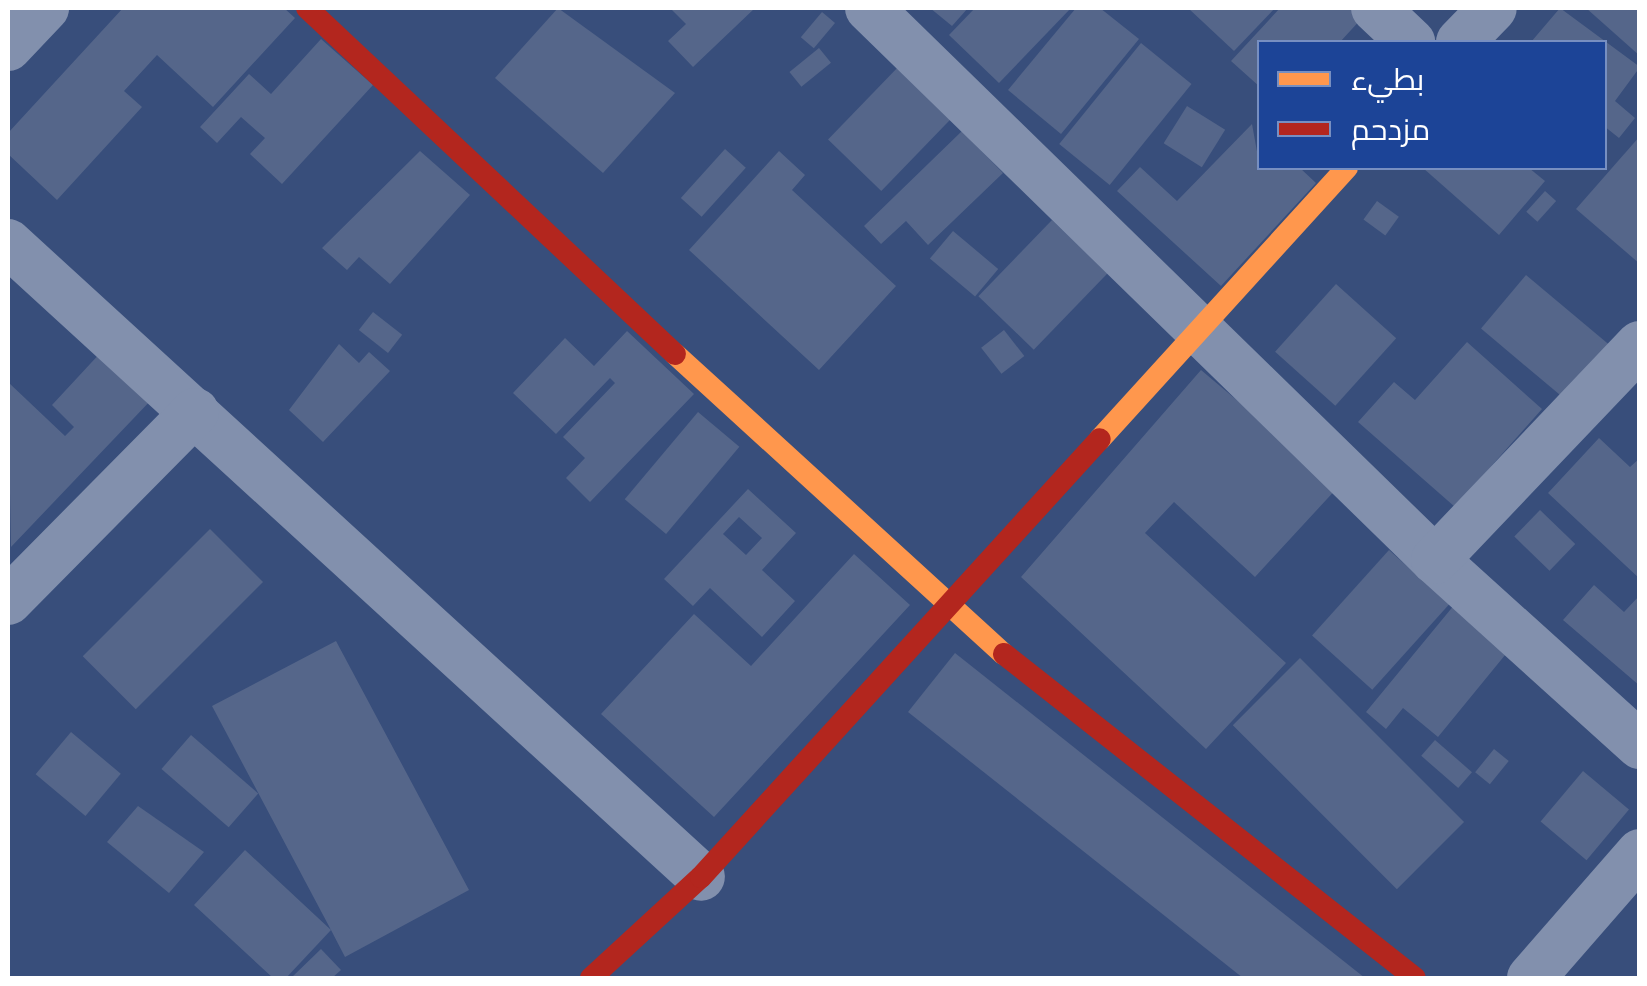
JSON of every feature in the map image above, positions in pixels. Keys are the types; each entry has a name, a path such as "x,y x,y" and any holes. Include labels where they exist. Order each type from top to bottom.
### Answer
{"main road":[{"path":"307,8 946,609 1415,978"},
{"path":"591,978 701,878 1345,170"}],"street":[{"path":"8,46 45,8"},
{"path":"868,8 1435,560 1640,745"},
{"path":"1375,8 1409,40"},
{"path":"1462,40 1492,8"},
{"path":"8,243 701,878"},
{"path":"1435,560 1640,345"},
{"path":"8,601 194,412"},
{"path":"1531,978 1640,853"}],"building":[{"path":"123,8 284,8 295,18 213,107 157,55 124,91 142,107 57,200 8,154 8,133"},
{"path":"558,8 675,93 603,173 495,78"},
{"path":"670,8 755,8 693,67 668,41 686,24"},
{"path":"930,8 968,8 952,26"},
{"path":"975,8 1071,8 999,83 949,35"},
{"path":"1076,8 1100,8 1139,39 1061,134 1008,90"},
{"path":"1188,8 1275,8 1234,51"},
{"path":"1280,8 1353,8 1363,17 1342,40 1257,40 1257,84 1231,61"},
{"path":"1560,8 1603,40 1533,40"},
{"path":"1586,8 1640,8 1640,56"},
{"path":"822,12 835,23 814,48 801,37"},
{"path":"321,39 373,85 282,184 250,154 265,138 241,117 217,143 200,127 249,74 271,94"},
{"path":"1141,43 1192,84 1110,185 1059,144"},
{"path":"1607,43 1640,67 1615,101 1635,118 1619,138 1607,128"},
{"path":"819,48 831,63 801,87 789,72"},
{"path":"901,64 954,115 881,191 828,140"},
{"path":"1187,106 1225,130 1202,167 1164,143"},
{"path":"1252,124 1257,170 1302,170 1316,183 1221,286 1117,191 1140,167 1177,201"},
{"path":"962,131 1003,173 928,245 906,221 881,244 864,226"},
{"path":"1640,136 1640,264 1576,209"},
{"path":"725,149 746,168 702,217 681,198"},
{"path":"420,151 470,195 390,284 359,257 347,270 322,248"},
{"path":"779,151 805,175 792,190 896,286 819,370 689,250"},
{"path":"1425,170 1531,170 1545,181 1499,235"},
{"path":"1545,191 1556,201 1537,222 1526,212"},
{"path":"1377,201 1399,217 1385,235 1363,220"},
{"path":"1052,220 1107,273 1034,350 978,296"},
{"path":"953,231 998,269 975,297 930,259"},
{"path":"1526,275 1611,346 1566,400 1481,329"},
{"path":"1336,284 1396,338 1335,406 1275,352"},
{"path":"373,312 402,335 388,353 359,330"},
{"path":"1004,330 1024,356 1001,374 981,348"},
{"path":"627,331 694,394 590,502 566,478 585,458 563,437 615,383 610,378 556,434 513,393 565,338 594,366"},
{"path":"1467,342 1542,409 1455,507 1358,422 1394,382 1415,400"},
{"path":"339,344 359,363 369,352 390,371 323,442 289,410"},
{"path":"103,350 153,398 11,547 8,382 65,436 74,427 52,405"},
{"path":"1201,370 1339,486 1255,577 1174,502 1145,533 1286,663 1206,749 1021,577"},
{"path":"698,412 739,447 666,534 625,499"},
{"path":"1599,438 1630,467 1640,458 1640,579 1548,493"},
{"path":"748,489 796,533 762,570 795,601 762,637 710,588 693,606 664,579","holes":["739,517 762,538 746,555 723,534"]},
{"path":"1540,510 1575,544 1550,571 1514,537"},
{"path":"210,529 263,582 136,709 83,656"},
{"path":"1389,550 1449,604 1372,690 1312,635"},
{"path":"854,554 910,605 714,817 601,714 694,614 751,666"},
{"path":"1594,585 1624,612 1640,595 1640,686 1563,620"},
{"path":"1455,604 1510,649 1438,737 1403,708 1386,729 1366,712"},
{"path":"336,641 469,890 345,957 212,706"},
{"path":"955,653 1365,978 1243,978 908,712"},
{"path":"1300,658 1464,822 1397,889 1233,725"},
{"path":"71,732 121,774 85,816 36,774"},
{"path":"191,735 258,793 229,827 161,769"},
{"path":"1435,740 1472,772 1458,788 1421,756"},
{"path":"1494,749 1509,761 1490,784 1475,772"},
{"path":"1583,771 1629,810 1587,860 1541,822"},
{"path":"138,806 204,852 169,893 107,842"},
{"path":"245,850 331,930 286,978 273,978 194,905"},
{"path":"321,949 341,970 332,978 291,978"}],"traffic: slow":[{"path":"1100,439 1345,170"},
{"path":"675,354 1004,654"}],"traffic: jam":[{"path":"307,8 675,354"},
{"path":"591,978 701,877 1100,439"},
{"path":"1004,654 1415,978"}]}
